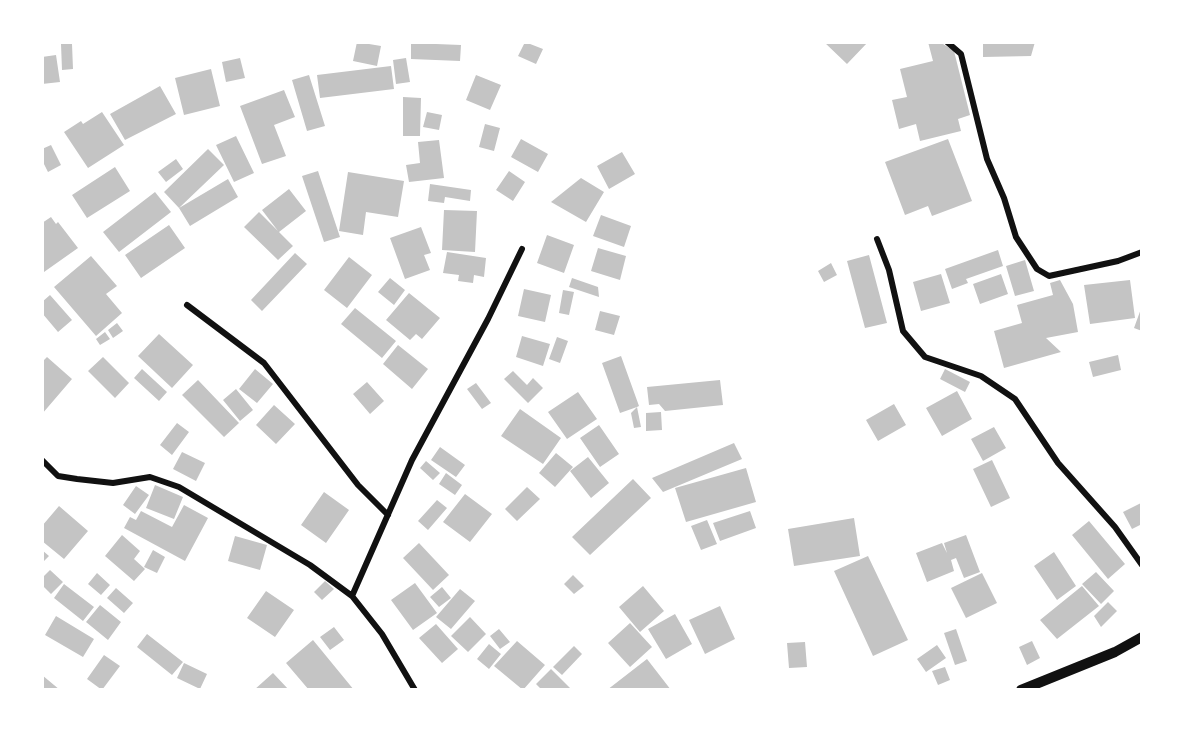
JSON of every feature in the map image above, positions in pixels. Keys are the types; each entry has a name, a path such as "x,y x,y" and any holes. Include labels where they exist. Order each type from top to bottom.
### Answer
{"street":[{"path":"947,42 961,54 987,159 1004,198 1016,237 1037,269 1048,276 1118,261 1142,252"},
{"path":"877,238 889,270 903,331 925,357 981,376 1015,399 1058,463 1115,526 1142,565"},
{"path":"352,596 412,460 488,319 522,249"},
{"path":"187,305 264,363 358,484 388,515"},
{"path":"42,460 58,476 77,480 113,483 150,477 178,487 310,565 352,596 382,634 415,690"},
{"path":"1021,690 1142,638"}],"building":[{"path":"357,42 381,46 377,66 353,61"},
{"path":"525,42 543,49 536,64 518,56"},
{"path":"824,42 868,42 847,64"},
{"path":"928,42 940,42 954,51 970,115 958,119 961,131 920,141 916,124 899,129 892,100 907,97 900,69 933,61"},
{"path":"983,42 1035,42 1031,56 983,57"},
{"path":"411,43 461,45 460,61 411,59"},
{"path":"61,44 72,44 73,69 62,70"},
{"path":"56,55 60,82 42,84 42,57"},
{"path":"240,58 245,78 226,82 222,62"},
{"path":"406,58 410,82 396,84 393,60"},
{"path":"391,66 394,89 320,98 317,75"},
{"path":"211,69 220,106 184,115 175,78"},
{"path":"309,75 325,126 307,131 292,80"},
{"path":"476,75 501,85 490,110 466,100"},
{"path":"160,86 176,114 125,140 110,114"},
{"path":"284,90 295,117 274,125 286,156 262,164 240,106"},
{"path":"403,97 421,98 420,136 403,136"},
{"path":"102,112 124,145 88,168 64,132 81,121 83,124"},
{"path":"427,112 442,115 439,130 423,127"},
{"path":"485,124 500,128 494,151 479,147"},
{"path":"236,136 254,173 234,182 216,145"},
{"path":"521,139 548,154 538,172 511,157"},
{"path":"948,139 972,201 932,216 928,206 905,215 885,162"},
{"path":"439,140 444,178 409,182 406,165 420,163 418,142"},
{"path":"51,145 61,165 48,172 42,160 42,149"},
{"path":"208,149 224,165 179,208 164,192"},
{"path":"622,152 635,174 609,189 597,166"},
{"path":"176,159 183,169 166,182 158,172"},
{"path":"115,167 130,191 87,218 72,195"},
{"path":"318,171 340,237 324,242 302,176"},
{"path":"509,171 525,182 513,201 496,190"},
{"path":"348,172 404,181 398,217 366,212 363,235 339,231"},
{"path":"581,178 604,192 586,222 551,202"},
{"path":"228,179 238,197 190,226 179,208"},
{"path":"430,184 471,190 470,201 445,197 444,203 428,201"},
{"path":"289,189 306,211 279,232 293,246 278,260 244,227 259,212 278,231 262,210"},
{"path":"155,192 171,212 119,252 103,232"},
{"path":"444,210 477,211 475,252 442,250"},
{"path":"601,215 631,226 624,247 593,236"},
{"path":"51,217 56,224 58,222 78,248 44,272 42,269 42,223"},
{"path":"169,225 185,248 141,278 125,255"},
{"path":"421,227 431,253 424,255 430,270 405,279 390,238"},
{"path":"547,235 574,245 564,273 537,263"},
{"path":"598,248 626,256 620,280 591,271"},
{"path":"998,250 1003,266 966,279 968,283 952,289 945,269"},
{"path":"447,252 486,258 484,277 474,275 473,283 458,281 459,275 443,273"},
{"path":"295,253 307,264 262,311 251,300"},
{"path":"869,255 887,323 865,328 847,261"},
{"path":"91,256 117,286 106,294 122,313 96,336 54,287"},
{"path":"349,257 372,275 347,308 324,290"},
{"path":"1025,260 1034,291 1015,296 1006,266"},
{"path":"831,263 837,275 824,282 818,271"},
{"path":"941,274 950,303 921,311 913,282"},
{"path":"1001,274 1008,294 980,304 973,284"},
{"path":"390,278 405,290 394,305 378,292"},
{"path":"572,278 598,287 599,297 569,287"},
{"path":"1060,280 1073,304 1078,332 1046,338 1061,352 1004,368 994,331 1022,323 1017,305 1053,295 1050,283"},
{"path":"1130,280 1135,318 1090,324 1084,285"},
{"path":"524,289 551,295 545,322 518,316"},
{"path":"563,290 574,292 569,315 559,313"},
{"path":"409,293 440,318 422,339 416,334 410,340 386,320"},
{"path":"50,295 72,320 58,332 42,313 42,302"},
{"path":"1142,306 1142,331 1134,328"},
{"path":"355,308 396,341 382,358 341,324"},
{"path":"600,311 620,316 614,335 595,330"},
{"path":"117,323 123,331 113,338 108,330"},
{"path":"105,332 110,339 100,345 96,339"},
{"path":"159,334 193,365 172,388 138,356"},
{"path":"522,336 550,344 543,366 516,357"},
{"path":"557,337 568,341 560,363 549,359"},
{"path":"398,345 428,369 412,389 383,364"},
{"path":"1118,355 1121,370 1093,377 1089,362"},
{"path":"621,356 639,406 620,413 602,363"},
{"path":"47,357 72,379 42,414 42,362"},
{"path":"103,357 129,383 115,398 88,371"},
{"path":"142,369 167,392 159,401 134,378"},
{"path":"255,369 273,384 257,403 239,389"},
{"path":"945,369 970,382 965,392 940,379"},
{"path":"513,371 527,385 533,378 543,388 528,403 504,379"},
{"path":"198,380 239,423 224,437 182,395"},
{"path":"720,380 723,405 665,411 659,404 649,405 647,387"},
{"path":"367,382 384,401 370,414 353,394"},
{"path":"476,383 491,403 482,409 467,389"},
{"path":"236,389 253,410 240,421 223,400"},
{"path":"957,391 972,419 942,436 926,408"},
{"path":"578,392 597,419 567,439 548,412"},
{"path":"894,404 906,425 878,441 866,420"},
{"path":"274,405 295,424 276,444 256,425"},
{"path":"637,407 641,427 634,428 631,413"},
{"path":"520,409 561,438 543,464 501,436"},
{"path":"661,412 662,430 646,431 646,413"},
{"path":"177,423 189,432 172,455 160,445"},
{"path":"599,425 619,454 600,467 580,438"},
{"path":"994,427 1006,448 983,461 971,439"},
{"path":"734,443 742,459 663,492 652,478"},
{"path":"440,447 465,465 456,477 431,460"},
{"path":"182,452 205,463 196,481 173,469"},
{"path":"556,453 573,467 555,487 539,473"},
{"path":"588,457 609,483 591,498 570,471"},
{"path":"992,460 1010,498 991,507 973,469"},
{"path":"426,461 440,473 433,480 420,468"},
{"path":"746,468 756,502 686,522 675,488"},
{"path":"446,473 462,485 455,495 439,484"},
{"path":"633,479 651,498 590,555 572,537"},
{"path":"155,485 183,497 174,519 146,508"},
{"path":"136,486 149,495 135,514 123,505"},
{"path":"527,487 540,499 517,521 505,509"},
{"path":"324,492 349,510 326,543 301,525"},
{"path":"465,494 492,514 470,542 443,522"},
{"path":"437,500 447,508 428,530 418,521"},
{"path":"1141,503 1142,524 1132,529 1123,512"},
{"path":"184,505 208,518 185,561 124,528 130,517 136,520 141,511 172,527"},
{"path":"59,506 88,531 64,559 42,541 42,526"},
{"path":"750,511 756,528 720,541 713,523"},
{"path":"854,518 860,556 794,566 788,529"},
{"path":"707,520 717,544 701,550 691,526"},
{"path":"1089,521 1125,564 1108,579 1072,535"},
{"path":"122,535 140,551 134,559 145,569 134,581 105,556"},
{"path":"966,535 980,572 964,578 956,558 951,560 954,571 927,582 916,553 942,543 947,553 944,543"},
{"path":"235,536 267,545 260,570 228,561"},
{"path":"419,543 449,575 433,590 403,558"},
{"path":"42,550 49,556 42,563"},
{"path":"153,550 165,557 157,573 144,567"},
{"path":"1054,552 1076,586 1057,600 1034,566"},
{"path":"868,556 908,640 873,656 834,571"},
{"path":"50,570 63,582 51,594 42,585 42,578"},
{"path":"1096,572 1114,591 1101,604 1082,584"},
{"path":"97,573 110,585 101,595 88,584"},
{"path":"982,573 997,603 966,618 951,588"},
{"path":"573,575 584,586 574,594 564,584"},
{"path":"325,581 334,589 322,600 314,592"},
{"path":"415,583 437,613 413,630 391,600"},
{"path":"64,584 94,607 83,621 54,598"},
{"path":"643,586 664,611 640,632 619,607"},
{"path":"1082,586 1099,606 1057,639 1040,620"},
{"path":"442,587 451,598 439,607 430,597"},
{"path":"116,588 133,603 124,613 107,598"},
{"path":"460,589 475,601 451,629 436,617"},
{"path":"266,591 294,610 275,637 247,618"},
{"path":"1108,602 1117,611 1101,627 1094,616"},
{"path":"100,605 121,622 108,640 86,622"},
{"path":"720,606 735,639 705,654 689,620"},
{"path":"675,614 692,644 666,659 648,629"},
{"path":"56,616 94,639 83,657 45,635"},
{"path":"470,617 486,634 468,652 451,636"},
{"path":"630,623 652,647 630,667 608,643"},
{"path":"436,624 458,649 442,663 419,638"},
{"path":"334,627 344,640 330,650 320,637"},
{"path":"499,629 510,642 500,649 490,636"},
{"path":"956,629 967,661 955,665 944,633"},
{"path":"147,634 183,662 172,675 137,647"},
{"path":"313,640 354,690 309,690 286,663"},
{"path":"517,641 545,665 523,690 494,666"},
{"path":"1032,641 1040,658 1027,665 1019,647"},
{"path":"805,642 807,667 789,668 787,643"},
{"path":"489,644 501,654 489,669 477,659"},
{"path":"937,645 946,658 926,672 917,659"},
{"path":"574,646 582,654 562,675 553,667"},
{"path":"104,655 120,666 102,690 87,679"},
{"path":"647,659 671,690 607,690"},
{"path":"184,663 207,674 200,689 177,678"},
{"path":"945,667 950,680 938,685 932,671"},
{"path":"551,669 572,690 542,690 536,684"},
{"path":"273,673 289,690 254,690"},
{"path":"42,675 60,690 42,690"}]}
